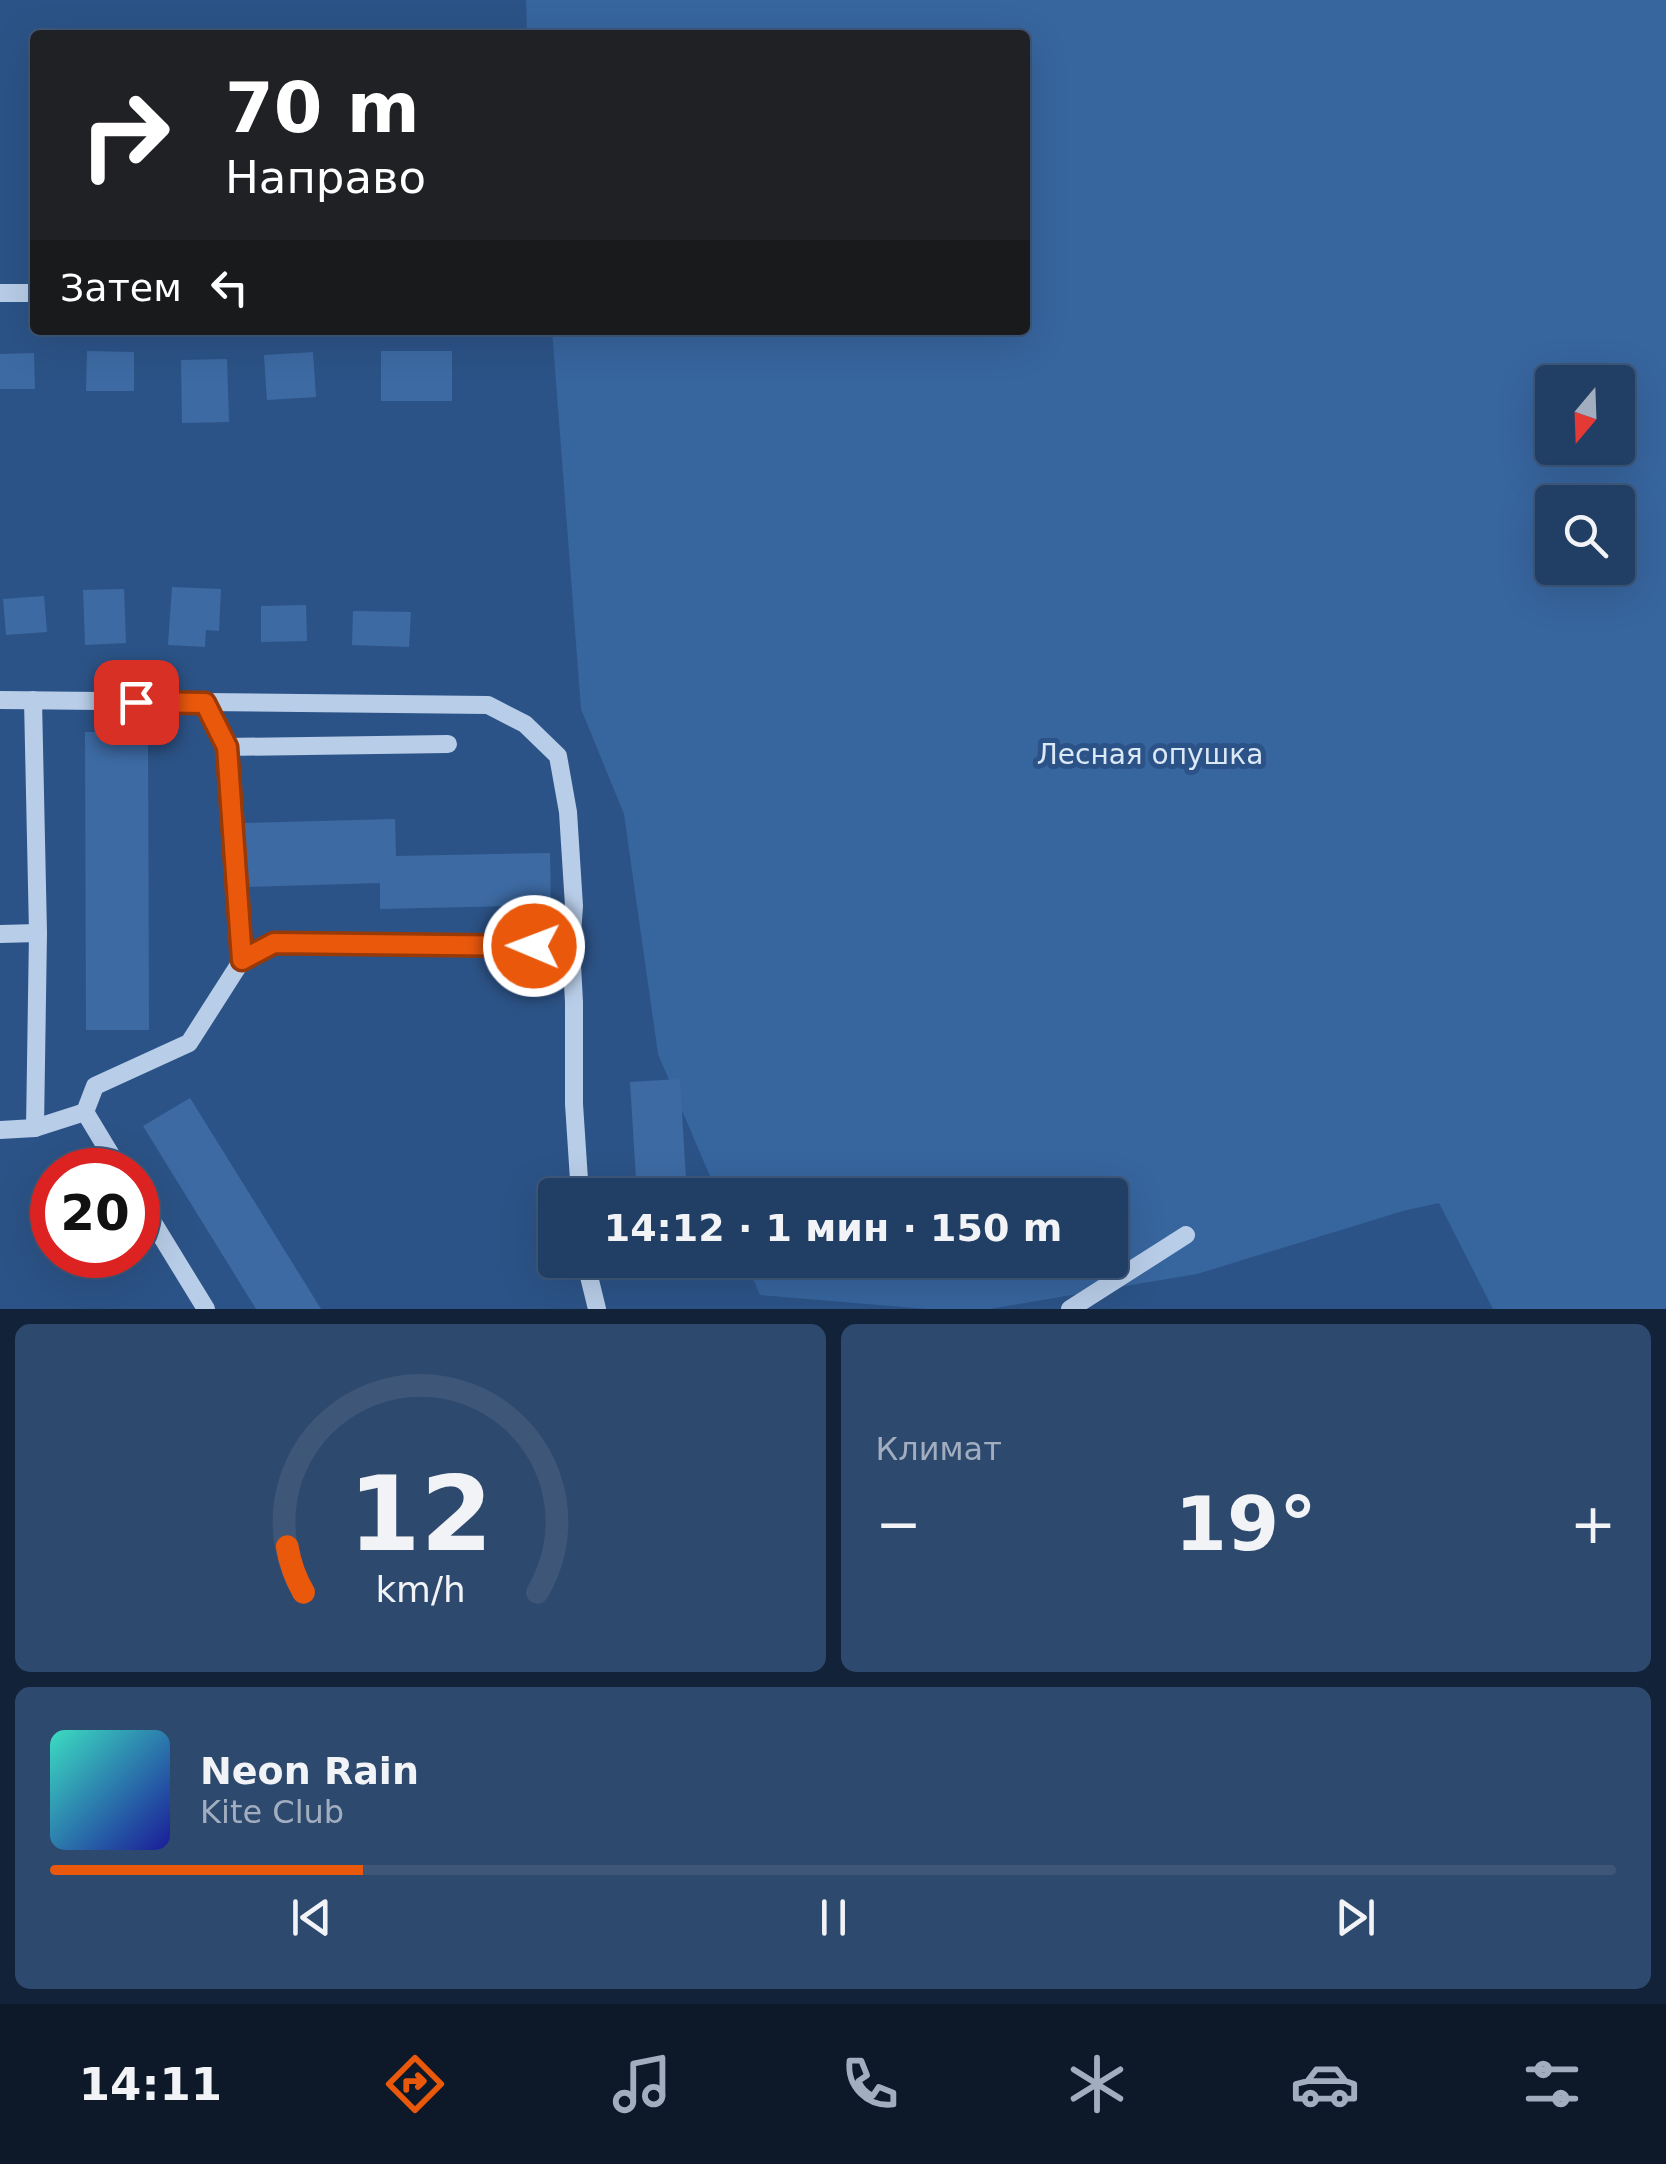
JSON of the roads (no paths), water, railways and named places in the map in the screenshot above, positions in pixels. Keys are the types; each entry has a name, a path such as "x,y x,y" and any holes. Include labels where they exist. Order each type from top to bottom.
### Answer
{"street":[{"path":"0,293 30,292"},
{"path":"0,700 488,706 525,724 558,756 568,812 574,906 571,947 579,1178"},
{"path":"33,700 38,934 35,1128"},
{"path":"205,703 227,747 242,960"},
{"path":"227,747 448,744"},
{"path":"0,934 38,934"},
{"path":"85,1112 95,1086 188,1043 242,960 274,943 571,947"},
{"path":"0,1130 35,1128 85,1112"},
{"path":"85,1112 107,1148"},
{"path":"160,1234 206,1309"},
{"path":"1070,1309 1186,1235"},
{"path":"589,1278 597,1309"}],"park label":[{"name":"Лесная опушка","path":"1150,754"}]}
